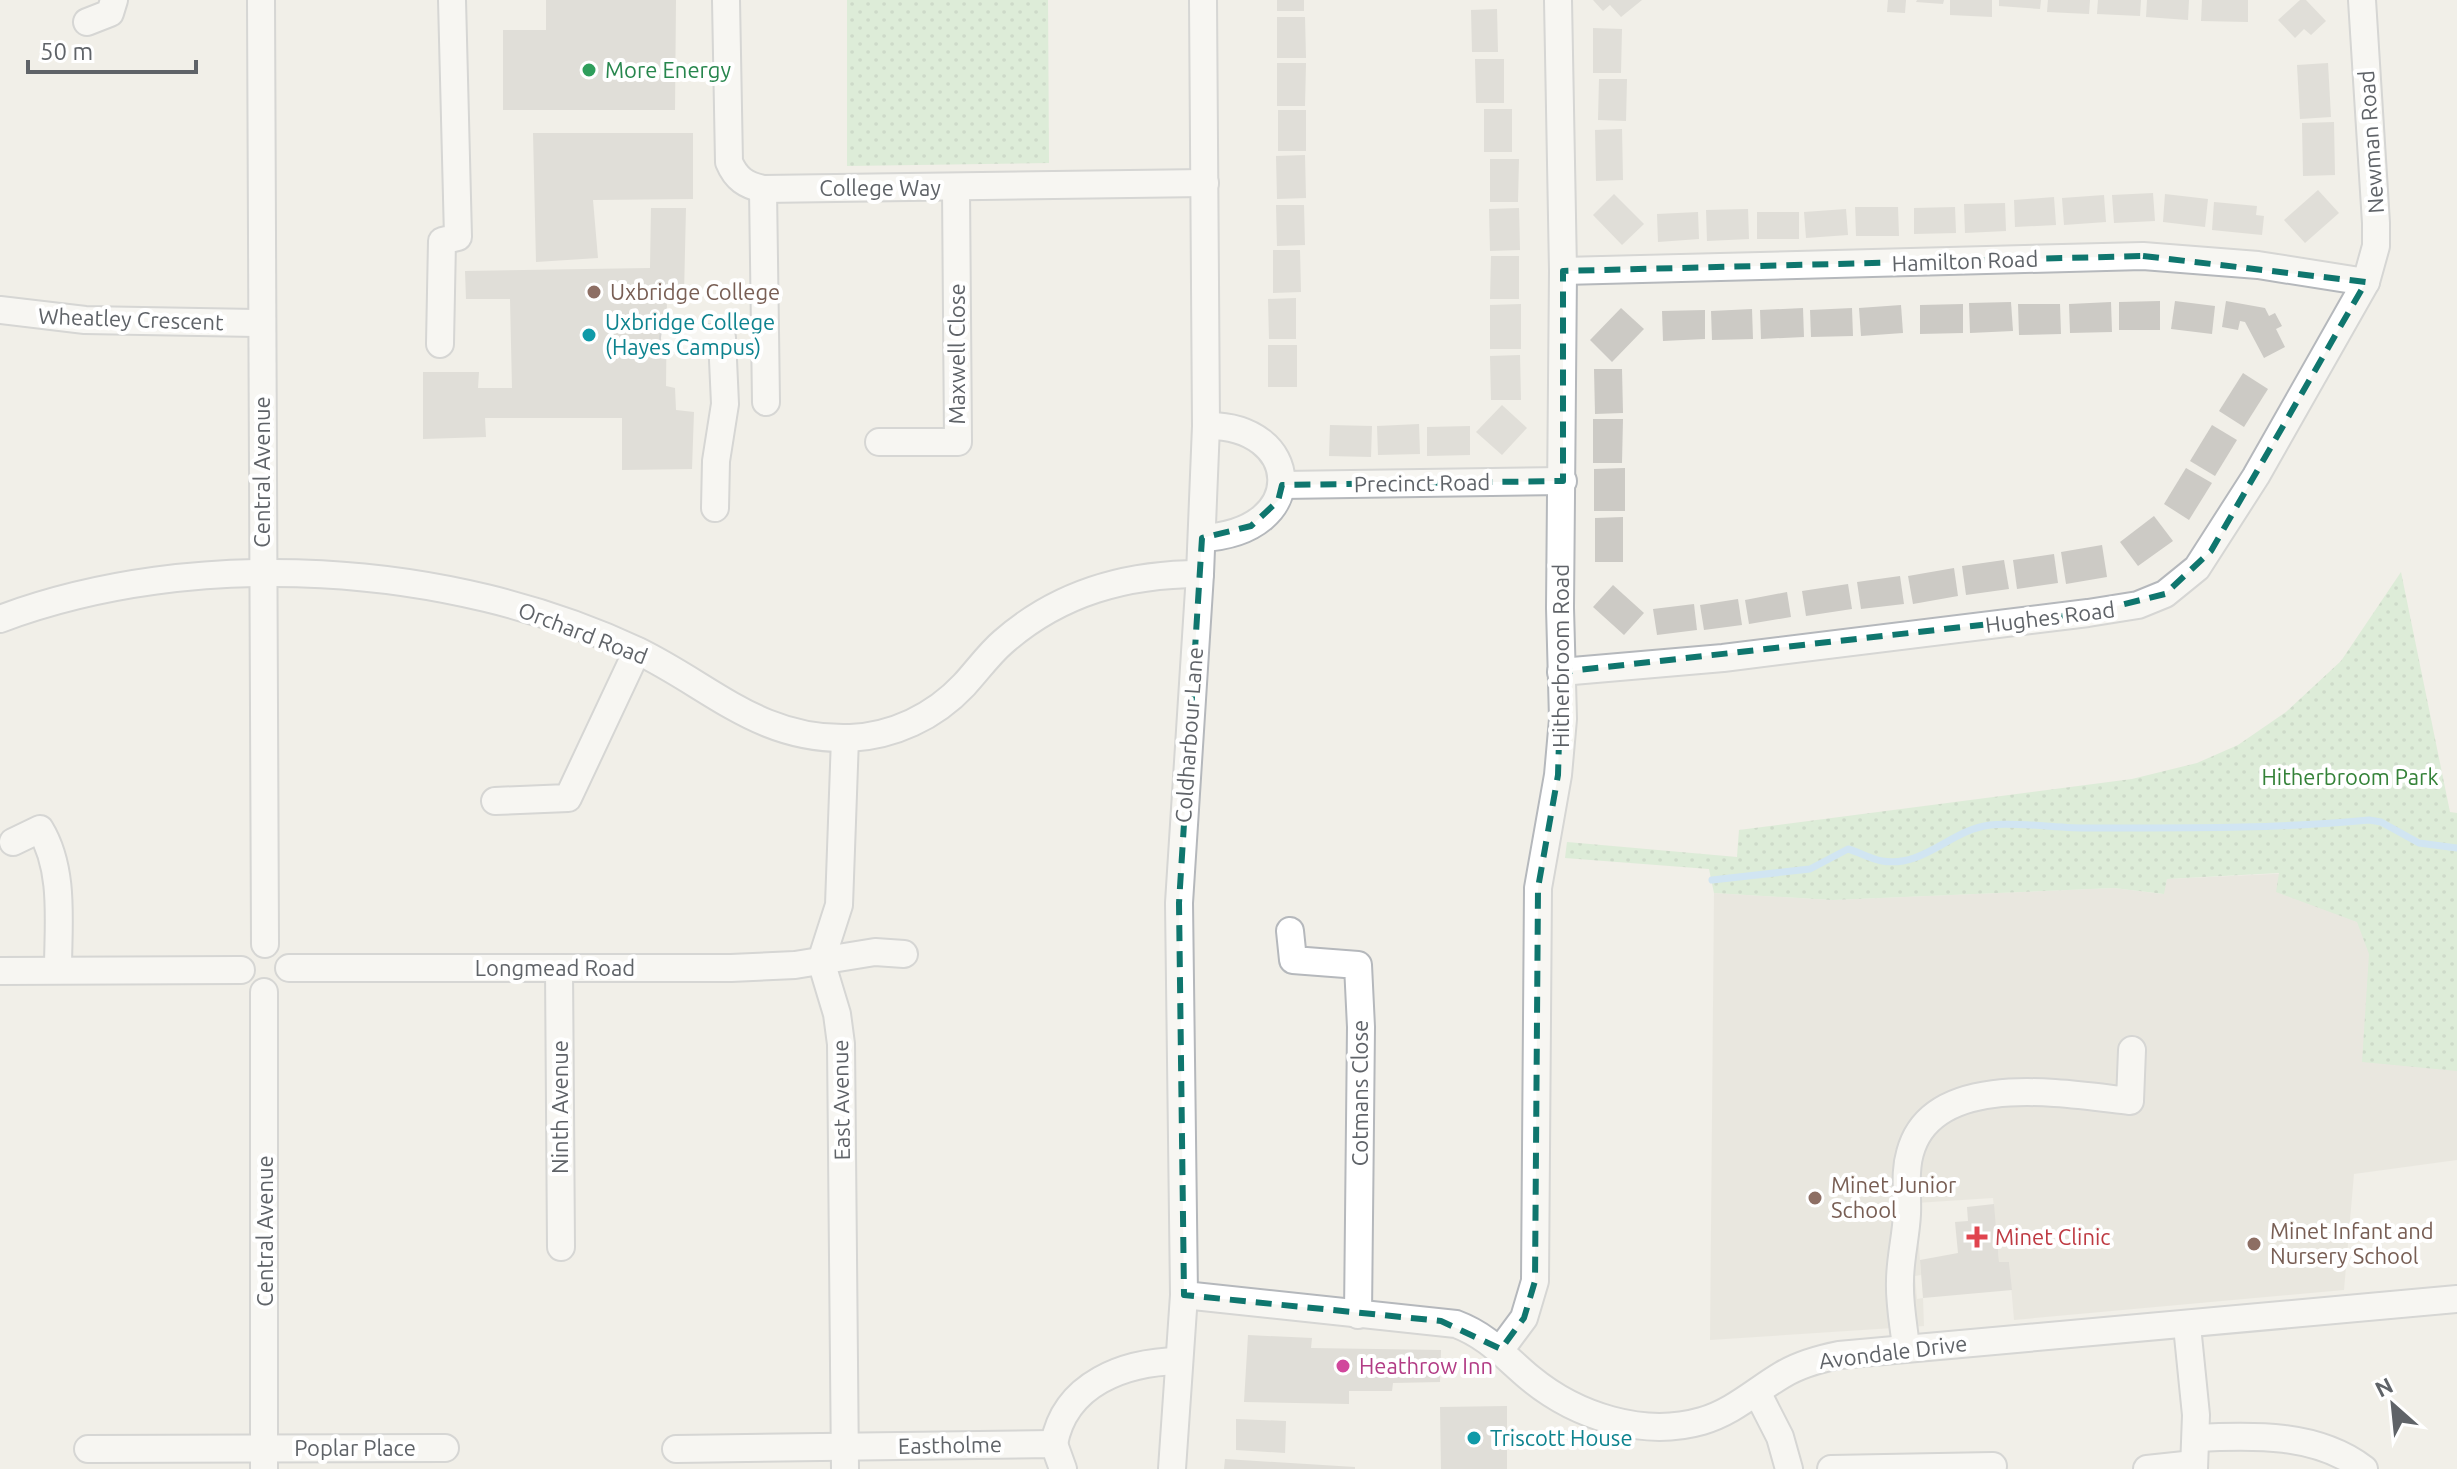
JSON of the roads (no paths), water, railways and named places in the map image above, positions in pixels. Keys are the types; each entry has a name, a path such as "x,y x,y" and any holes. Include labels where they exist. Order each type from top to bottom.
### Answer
{"street":[{"path":"87,22 110,13 114,0"},
{"name":"Central Avenue","path":"261,0 265,944"},
{"path":"440,344 442,241 458,237 452,0"},
{"path":"725,381 766,392 763,189 743,183 729,162 726,0"},
{"name":"Coldharbour Lane","path":"1172,1469 1184,1295 1179,903 1206,426 1203,0"},
{"name":"Hitherbroom Road","path":"1501,1349 1524,1318 1535,1281 1538,888 1561,748 1563,271 1558,0"},
{"name":"Newman Road","path":"2362,0 2376,223 2376,246 2366,282"},
{"name":"College Way","path":"763,189 1205,183"},
{"name":"Maxwell Close","path":"879,442 958,442 956,188"},
{"name":"Hamilton Road","path":"1563,271 2143,256 2258,265 2366,282"},
{"name":"Hughes Road","path":"1561,672 1723,658 2045,619 2123,608 2165,594 2186,580 2211,551 2325,359 2366,282"},
{"name":"Wheatley Crescent","path":"0,310 85,320 262,323"},
{"path":"674,338 722,338 724,416 716,461 715,508"},
{"path":"1202,538 1231,534 1262,520 1278,501 1282,485 1278,461 1263,445 1230,428 1206,426"},
{"name":"Precinct Road","path":"1282,485 1563,481"},
{"name":"Orchard Road","path":"0,619 32,607 119,587 263,575 331,576 460,593 537,613 637,651 751,719 803,734 845,738 884,734 929,714 953,696 1001,643 1076,596 1119,580 1200,574"},
{"path":"495,801 568,798 637,651"},
{"path":"821,961 839,905 845,738"},
{"path":"13,842 40,829 51,851 56,872 58,970"},
{"name":"Cotmans Close","path":"1290,931 1293,960 1358,965 1361,1027 1358,1315"},
{"path":"265,944 282,951 289,968 281,985 264,992 246,983 241,970 247,952 265,944"},
{"name":"Longmead Road","path":"289,968 762,967 821,961 851,954 904,954"},
{"name":"East Avenue","path":"821,961 837,1014 841,1044 845,1457"},
{"name":"Ninth Avenue","path":"559,968 561,1247"},
{"path":"0,971 241,970"},
{"name":"Central Avenue","path":"264,992 264,1459"},
{"path":"1906,1348 1899,1283 1908,1211 1906,1175 1910,1151 1922,1126 1947,1107 1977,1096 2045,1090 2130,1101 2132,1050"},
{"name":"Avondale Drive","path":"1184,1295 1441,1321 1479,1334 1501,1349 1532,1379 1560,1398 1591,1414 1634,1425 1700,1422 1757,1392 1779,1376 1810,1362 1906,1348 2187,1326 2457,1299"},
{"path":"2187,1326 2195,1457"},
{"path":"1063,1469 1054,1444 1067,1412 1102,1377 1151,1361 1179,1361"},
{"path":"1757,1392 1776,1426 1789,1469"},
{"path":"2147,1469 2195,1457 2309,1443 2341,1453 2364,1469"},
{"name":"Eastholme","path":"676,1449 845,1457 1054,1444"},
{"name":"Poplar Place","path":"88,1449 264,1459 445,1448"},
{"path":"1831,1469 1993,1466"}],"waterway":[{"path":"1712,880 1810,869 1848,849 1873,859 1897,862 1924,854 1976,828 2000,824 2193,828 2369,820 2381,822 2419,843 2457,848"}],"place":[{"name":"More Energy","path":"589,70"},
{"name":"Uxbridge College","path":"594,292"},
{"name":"Uxbridge College (Hayes Campus)","path":"589,335"},
{"name":"Minet Junior School","path":"1815,1198"},
{"name":"Minet Clinic","path":"1977,1237"},
{"name":"Minet Infant and Nursery School","path":"2254,1244"},
{"name":"Heathrow Inn","path":"1343,1366"},
{"name":"Triscott House","path":"1474,1438"}],"park label":[{"name":"Hitherbroom Park","path":"2350,777"}]}
